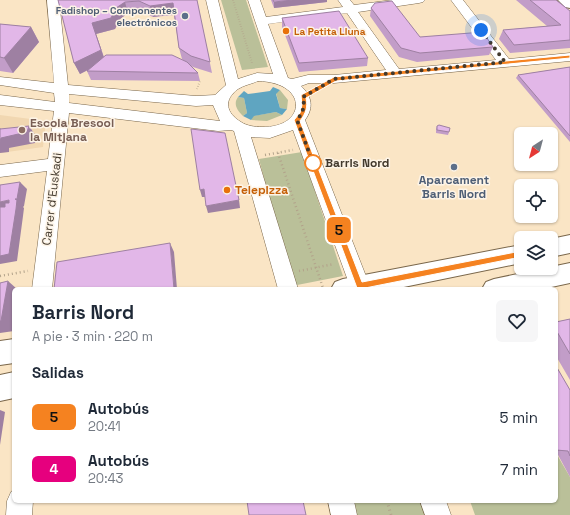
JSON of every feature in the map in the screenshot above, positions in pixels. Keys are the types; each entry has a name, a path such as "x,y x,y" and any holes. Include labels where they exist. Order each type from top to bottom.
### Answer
{"main road":[{"path":"565,0 570,4"},
{"path":"558,247 570,244"},
{"path":"352,287 514,255"},
{"path":"504,287 570,273"},
{"path":"0,353 12,351"},
{"path":"0,388 12,385"}],"street":[{"name":"Carrer d'Euskadi","path":"42,287 62,108 62,89 52,0"},
{"path":"212,0 233,85"},
{"path":"254,0 261,21 287,82"},
{"path":"261,21 347,4 419,0"},
{"path":"457,0 505,62"},
{"path":"347,4 395,73"},
{"path":"287,82 570,57"},
{"path":"0,100 236,127 253,132 266,133 288,126 297,120 304,109 305,105 303,97 298,90 287,82 270,77 257,77 244,80 233,85 225,92 220,100 220,109 223,117 236,127 248,158 285,282"},
{"path":"303,97 334,79"},
{"path":"0,81 62,89 196,101 220,100"},
{"path":"297,120 350,261 347,287"},
{"path":"0,172 56,164"},
{"path":"19,515 20,503"},
{"path":"341,503 344,515"},
{"path":"435,503 438,515"}],"path":[{"path":"233,0 252,63"},
{"path":"248,158 307,148"},
{"path":"278,153 316,268 345,287"},
{"path":"285,282 316,268 350,261"},
{"path":"0,276 44,268"},
{"path":"388,503 391,515"}],"shaded area":[{"name":"Escola Bresool la Mitjana","path":"0,115 46,121 43,147 0,153"}],"green space":[{"path":"221,0 246,0 268,67 242,70"},
{"path":"280,90 288,100 287,109 280,108 276,93"},
{"path":"238,97 244,98 247,113 243,116 236,107"},
{"path":"276,112 282,115 267,121 251,120 253,116"},
{"path":"302,152 343,276 292,286 259,159"},
{"path":"558,456 570,477 570,515 475,515 471,503 558,503"},
{"path":"348,503 423,503 427,515 351,515"}],"water":[{"path":"273,87 280,90 276,94 280,108 287,109 282,115 276,112 254,116 251,120 243,116 247,113 244,98 238,97 244,91 248,94 270,91"}],"building":[{"path":"58,0 197,0 210,62 191,56 179,48 173,3 150,6 139,1 125,2 116,8 111,18 92,23 101,50 74,63"},
{"path":"273,0 293,0 274,2"},
{"path":"530,0 556,0 570,11 570,40 514,45 503,30 561,25"},
{"path":"392,1 420,37 483,32 493,47 420,53 401,48 371,8 375,3"},
{"path":"339,11 368,58 299,63 282,18"},
{"path":"0,24 31,27 4,58 0,57"},
{"path":"106,55 172,55 187,62 198,73 87,71"},
{"path":"570,67 570,136 518,75"},
{"path":"439,125 450,128 449,132 437,130 437,126"},
{"path":"29,126 27,132 1,138 0,142 0,129"},
{"path":"191,129 225,133 239,200 206,206 204,189 200,190"},
{"path":"20,182 17,199 15,199 17,200 9,254 0,256 0,207 5,207 5,203 9,203 9,200 0,202 0,185"},
{"path":"170,243 174,287 54,287 57,262"},
{"path":"8,281 1,321 0,321 0,283"},
{"path":"570,319 570,354 558,333 558,322"},
{"path":"558,369 570,390 570,456 568,451 558,450"},
{"path":"247,503 303,503 306,515 249,515"}],"bus line":[{"name":"5","path":"514,255 360,286 297,120 305,105 303,97 334,79 570,57"}],"place":[{"name":"Fadishop – Componentes electrónicos","path":"185,16"},
{"name":"La Petita Lluna","path":"286,31"},
{"name":"Escola Bresool la Mitjana","path":"22,130"},
{"name":"Barris Nord","path":"313,163"},
{"name":"Aparcament Barris Nord","path":"454,167"},
{"name":"Telepizza","path":"227,190"}],"route":[{"path":"313,163 297,120 305,105 303,97 334,79 505,62 481,30"}]}
